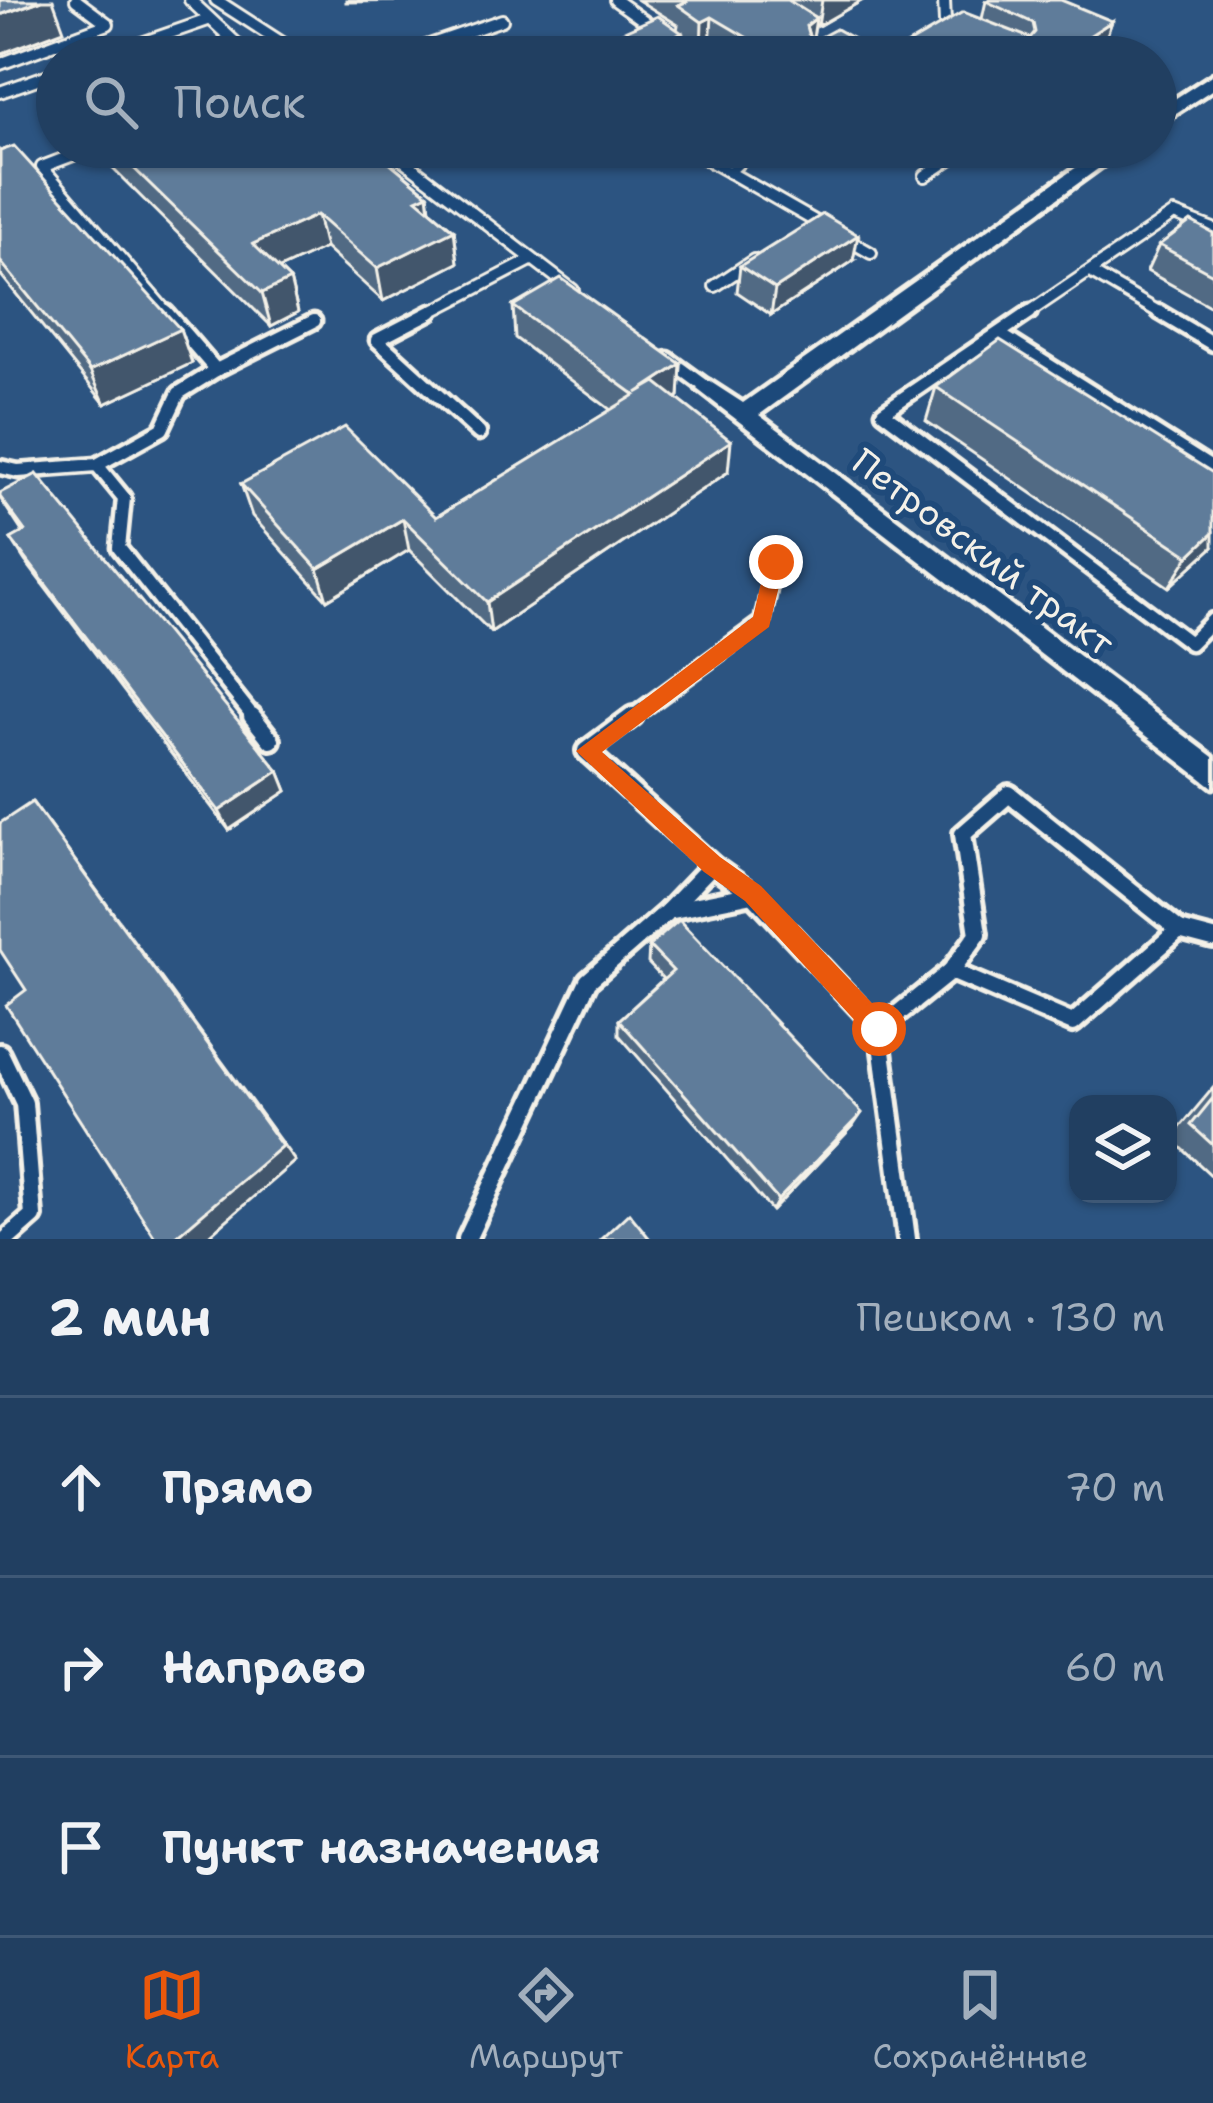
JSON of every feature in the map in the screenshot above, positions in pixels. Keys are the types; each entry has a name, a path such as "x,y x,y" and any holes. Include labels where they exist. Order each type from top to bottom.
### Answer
{"street":[{"path":"1177,105 1213,80"},
{"path":"744,414 1089,168"},
{"name":"Петровский тракт","path":"709,389 1213,774"}],"lane":[{"path":"76,0 108,24 76,36"},
{"path":"190,0 227,36"},
{"path":"216,0 272,36"},
{"path":"615,0 665,36"},
{"path":"944,0 945,23"},
{"path":"162,36 208,20"},
{"path":"455,36 502,20"},
{"path":"945,23 963,32"},
{"path":"927,34 945,23"},
{"path":"0,64 36,51"},
{"path":"0,92 36,79"},
{"path":"43,168 216,370"},
{"path":"413,168 585,298"},
{"path":"722,168 871,253"},
{"path":"729,172 733,168"},
{"path":"925,176 937,168"},
{"path":"1213,229 1174,214 883,412 1190,643 1213,620"},
{"path":"793,233 812,219"},
{"path":"715,286 773,246"},
{"path":"479,433 376,340 531,260"},
{"path":"1090,272 1213,344"},
{"path":"0,467 18,471 98,465 162,429 179,393 314,321"},
{"path":"999,334 1213,469"},
{"path":"656,350 709,389"},
{"path":"98,465 124,498 119,548 271,740"},
{"path":"776,562 762,622 586,751 712,865 753,894 879,1029 907,1239"},
{"path":"879,1029 951,971 978,934 962,834 1009,794 1179,930 1213,939"},
{"path":"466,1239 588,981 712,865"},
{"path":"668,911 753,894"},
{"path":"951,971 1073,1023 1179,930"},
{"path":"0,1053 24,1103 34,1216 8,1239"}],"building":[{"path":"0,0 42,0 0,15"},
{"path":"683,0 788,0 816,18 806,26 809,36 744,36 712,17 702,22 678,5 686,2"},
{"path":"1061,0 1112,21 1089,36 1032,36 1033,23 986,1"},
{"path":"963,12 1025,36 922,36"},
{"path":"658,16 682,33 675,36 613,36"},
{"path":"836,29 848,36 823,36"},
{"path":"14,146 180,329 90,371 0,261 0,151"},
{"path":"134,168 396,168 428,194 417,199 454,230 377,268 317,215 253,244 290,280 262,293"},
{"path":"823,214 858,235 775,289 740,266"},
{"path":"1191,221 1213,233 1213,274 1159,245"},
{"path":"561,278 681,364 637,393 656,382 731,441 487,602 403,519 318,569 241,484 345,427 436,517 635,395 513,306"},
{"path":"1000,340 1213,473 1213,533 1189,556 936,387"},
{"path":"37,474 279,771 219,811 11,539 25,531 0,493"},
{"path":"32,802 282,1146 173,1239 156,1239 6,1005 26,990 0,950 0,823"},
{"path":"679,920 862,1113 778,1200 619,1020 673,971 649,946"},
{"path":"1213,1098 1213,1145 1191,1125"},
{"path":"629,1213 650,1239 601,1239"}],"route":[{"path":"776,562 762,622 586,751 712,865 753,894 879,1029"}]}
